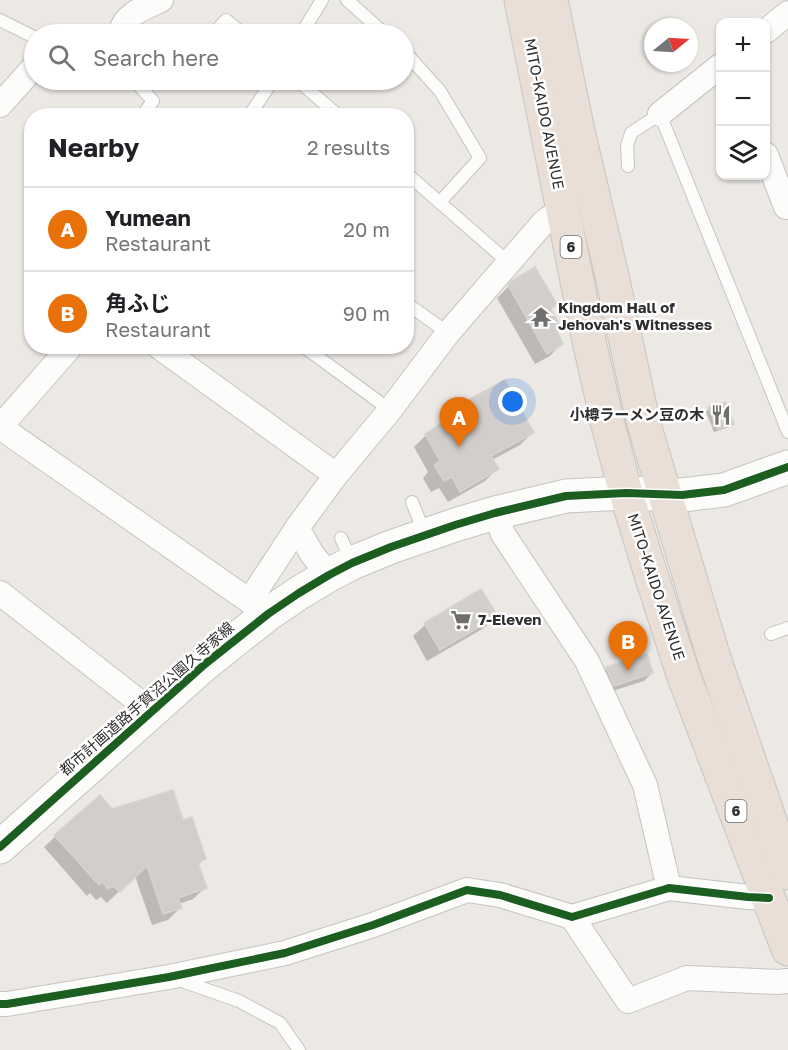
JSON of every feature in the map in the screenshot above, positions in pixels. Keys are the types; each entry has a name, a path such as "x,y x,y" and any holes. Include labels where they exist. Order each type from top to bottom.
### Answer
{"highway":[{"name":"MITO-KAIDO AVENUE","path":"521,0 589,341 626,493 683,674 778,886"},
{"name":"MITO-KAIDO AVENUE","path":"551,0 640,410 714,658 778,886 788,949"}],"street":[{"path":"126,24 133,14 161,0"},
{"path":"770,27 788,13"},
{"path":"660,114 716,69"},
{"path":"0,105 24,78"},
{"path":"770,167 786,207"},
{"path":"64,354 0,427 259,607 297,528 336,475 390,410 448,333 508,262 543,223 564,210"},
{"path":"169,354 336,475"},
{"name":"都市計画道路手賀沼公園久寺家線","path":"0,847 206,664 259,607 299,592 341,559 495,513 566,496 626,493 682,495 724,490 788,467"},
{"path":"495,513 503,534 587,661 645,785 669,888"},
{"path":"297,528 316,560 341,559"},
{"path":"0,594 152,711"},
{"path":"0,1004 169,976 285,953 373,925 467,890 500,895 572,917 669,888 748,897 778,886"},
{"path":"572,917 628,1001 687,978 788,981"}],"lane":[{"path":"307,24 322,0"},
{"path":"347,0 374,24"},
{"path":"0,20 24,31"},
{"path":"414,62 440,91 480,158 440,202"},
{"path":"143,90 153,101 148,108"},
{"path":"254,108 266,90"},
{"path":"309,90 330,108"},
{"path":"628,166 627,146 631,133 660,114 788,432"},
{"path":"414,180 508,262"},
{"path":"414,309 448,333"},
{"path":"314,354 390,410"},
{"path":"412,502 425,535"},
{"path":"771,634 788,628"},
{"path":"169,976 239,1001 280,1023 299,1050"}],"building":[{"name":"Kingdom Hall of Jehovah's Witnesses","path":"535,267 557,304 551,309 560,326 556,329 563,344 547,354 508,285"},
{"path":"505,380 534,433 491,456 499,469 460,492 452,477 444,481 434,465 440,461 425,434 471,404 468,400"},
{"name":"小樽ラーメン豆の木","path":"726,402 734,424 718,429 708,407"},
{"name":"7-Eleven","path":"481,589 498,616 440,650 424,623"},
{"path":"647,654 653,673 614,686 606,667"},
{"path":"173,790 183,820 192,817 206,859 198,862 207,888 178,898 182,908 163,914 147,866 120,892 113,886 108,889 103,882 99,885 54,835 100,795 112,809"}],"cycle path":[{"path":"0,847 205,664 268,614 299,593 352,563 455,525 566,496 626,493 682,495 724,490 788,467"},
{"path":"0,1004 169,977 285,953 373,925 467,890 500,895 572,917 669,888 769,898"}],"place":[{"name":"Kingdom Hall of Jehovah's Witnesses","path":"541,317"},
{"name":"小樽ラーメン豆の木","path":"721,415"},
{"name":"Yumean","path":"459,447"},
{"name":"7-Eleven","path":"461,620"},
{"name":"角ふじ","path":"628,671"}]}
